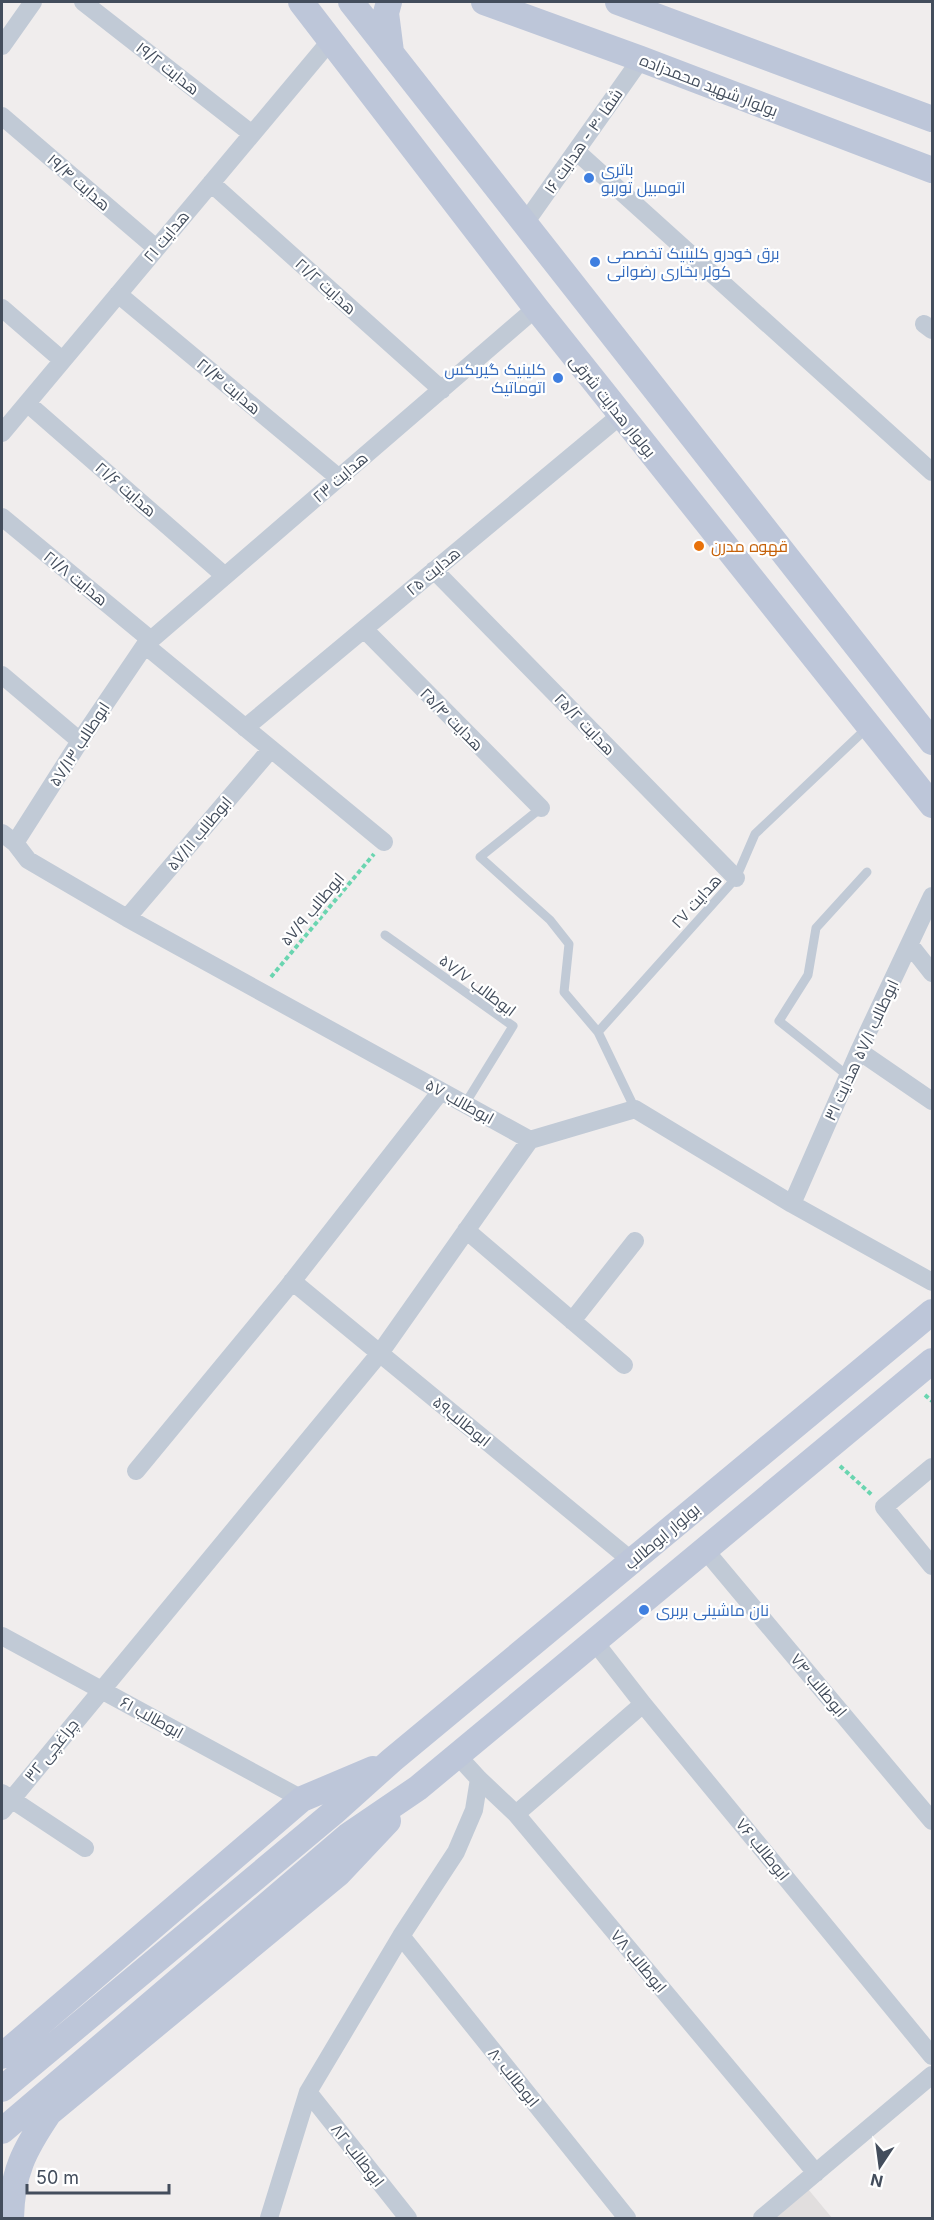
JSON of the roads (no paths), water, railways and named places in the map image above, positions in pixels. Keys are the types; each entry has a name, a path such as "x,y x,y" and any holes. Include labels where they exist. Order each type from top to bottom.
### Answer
{"main road":[{"name":"بولوار هدایت شرقی","path":"301,2 536,308 933,805"},
{"path":"351,2 933,742"},
{"path":"390,2 386,13 391,52"},
{"name":"بولوار شهید محمدزاده","path":"484,2 933,170"},
{"path":"618,2 933,119"},
{"path":"865,722 894,693"},
{"name":"بولوار ابوطالب","path":"392,1760 933,1312"},
{"path":"860,1422 862,1409 896,1381 900,1371 897,1362 887,1358 873,1361"},
{"path":"2,2131 349,1835 418,1788 933,1361"},
{"path":"2,2056 302,1799 392,1760"},
{"path":"2,2089 334,1812 392,1760"},
{"path":"2,2183 20,2162 49,2113 339,1874 418,1788"},
{"path":"11,2218 12,2200 20,2162"}],"street":[{"path":"2,46 33,2"},
{"name":"هدایت ۱۹/۲","path":"83,2 252,134"},
{"name":"هدایت ۲۱","path":"2,433 331,40"},
{"name":"شفا ۴۰ - هدایت ۱۶","path":"525,223 641,59"},
{"name":"هدایت ۱۹/۴","path":"2,116 156,249"},
{"path":"576,151 933,472"},
{"name":"هدایت ۲۱/۲","path":"211,183 442,390"},
{"name":"هدایت ۲۱/۴","path":"118,294 339,478"},
{"path":"2,308 62,360"},
{"name":"هدایت ۲۳","path":"148,642 536,308"},
{"name":"هدایت ۲۱/۶","path":"27,403 225,576"},
{"name":"هدایت ۲۵","path":"245,728 621,415"},
{"name":"هدایت ۲۱/۸","path":"2,517 245,728 384,842"},
{"name":"هدایت ۲۵/۲","path":"435,570 736,878"},
{"name":"هدایت ۲۵/۴","path":"364,629 541,808"},
{"name":"ابوطالب ۵۷/۱۳","path":"8,838 80,741 148,642"},
{"path":"2,675 80,741"},
{"name":"ابوطالب ۵۷/۱۱","path":"127,918 271,749"},
{"name":"ابوطالب ۵۷","path":"8,838 28,860 127,918 530,1140"},
{"name":"ابوطالب ۵۷/۱ هدایت ۳۱","path":"792,1204 859,1051 933,896"},
{"path":"910,945 933,973"},
{"path":"859,1051 933,1101"},
{"path":"136,1471 292,1281 441,1091"},
{"path":"530,1140 635,1108 792,1204 933,1282"},
{"name":"چراغچی ۳۲","path":"5,1801 380,1353 530,1140"},
{"path":"466,1230 624,1365"},
{"path":"572,1321 635,1241"},
{"name":"ابوطالب۵۹","path":"292,1281 632,1561"},
{"path":"933,1467 884,1507 933,1566"},
{"name":"ابوطالب ۷۴","path":"705,1550 933,1821"},
{"name":"ابوطالب ۶۱","path":"2,1636 302,1799"},
{"name":"ابوطالب ۷۶","path":"594,1641 643,1704 933,2056"},
{"path":"516,1814 643,1704"},
{"name":"ابوطالب ۷۸","path":"457,1755 516,1814 816,2173"},
{"path":"269,2218 308,2092 401,1936 456,1852 474,1810 479,1779"},
{"path":"5,1801 85,1848"},
{"name":"ابوطالب ۸۰","path":"401,1936 627,2218"},
{"path":"762,2218 933,2075"},
{"name":"ابوطالب ۸۲","path":"308,2092 408,2218"}],"lane":[{"name":"هدایت ۲۷","path":"598,1032 736,878 755,834 865,722"},
{"path":"541,808 480,857 550,920 569,944 564,992 598,1032 635,1108"},
{"path":"848,1076 779,1021 808,975 816,928 867,872"},
{"name":"ابوطالب ۵۷/۷","path":"385,935 513,1026 465,1104"}],"place":[{"name":"باتری اتومبیل توربو","path":"589,178"},
{"name":"برق خودرو کلینیک تخصصی کولر بخاری رضوانی","path":"595,262"},
{"name":"کلینیک گیربکس اتوماتیک","path":"558,378"},
{"name":"قهوه مدرن","path":"699,546"},
{"name":"نان ماشینی بربری","path":"644,1610"}]}
